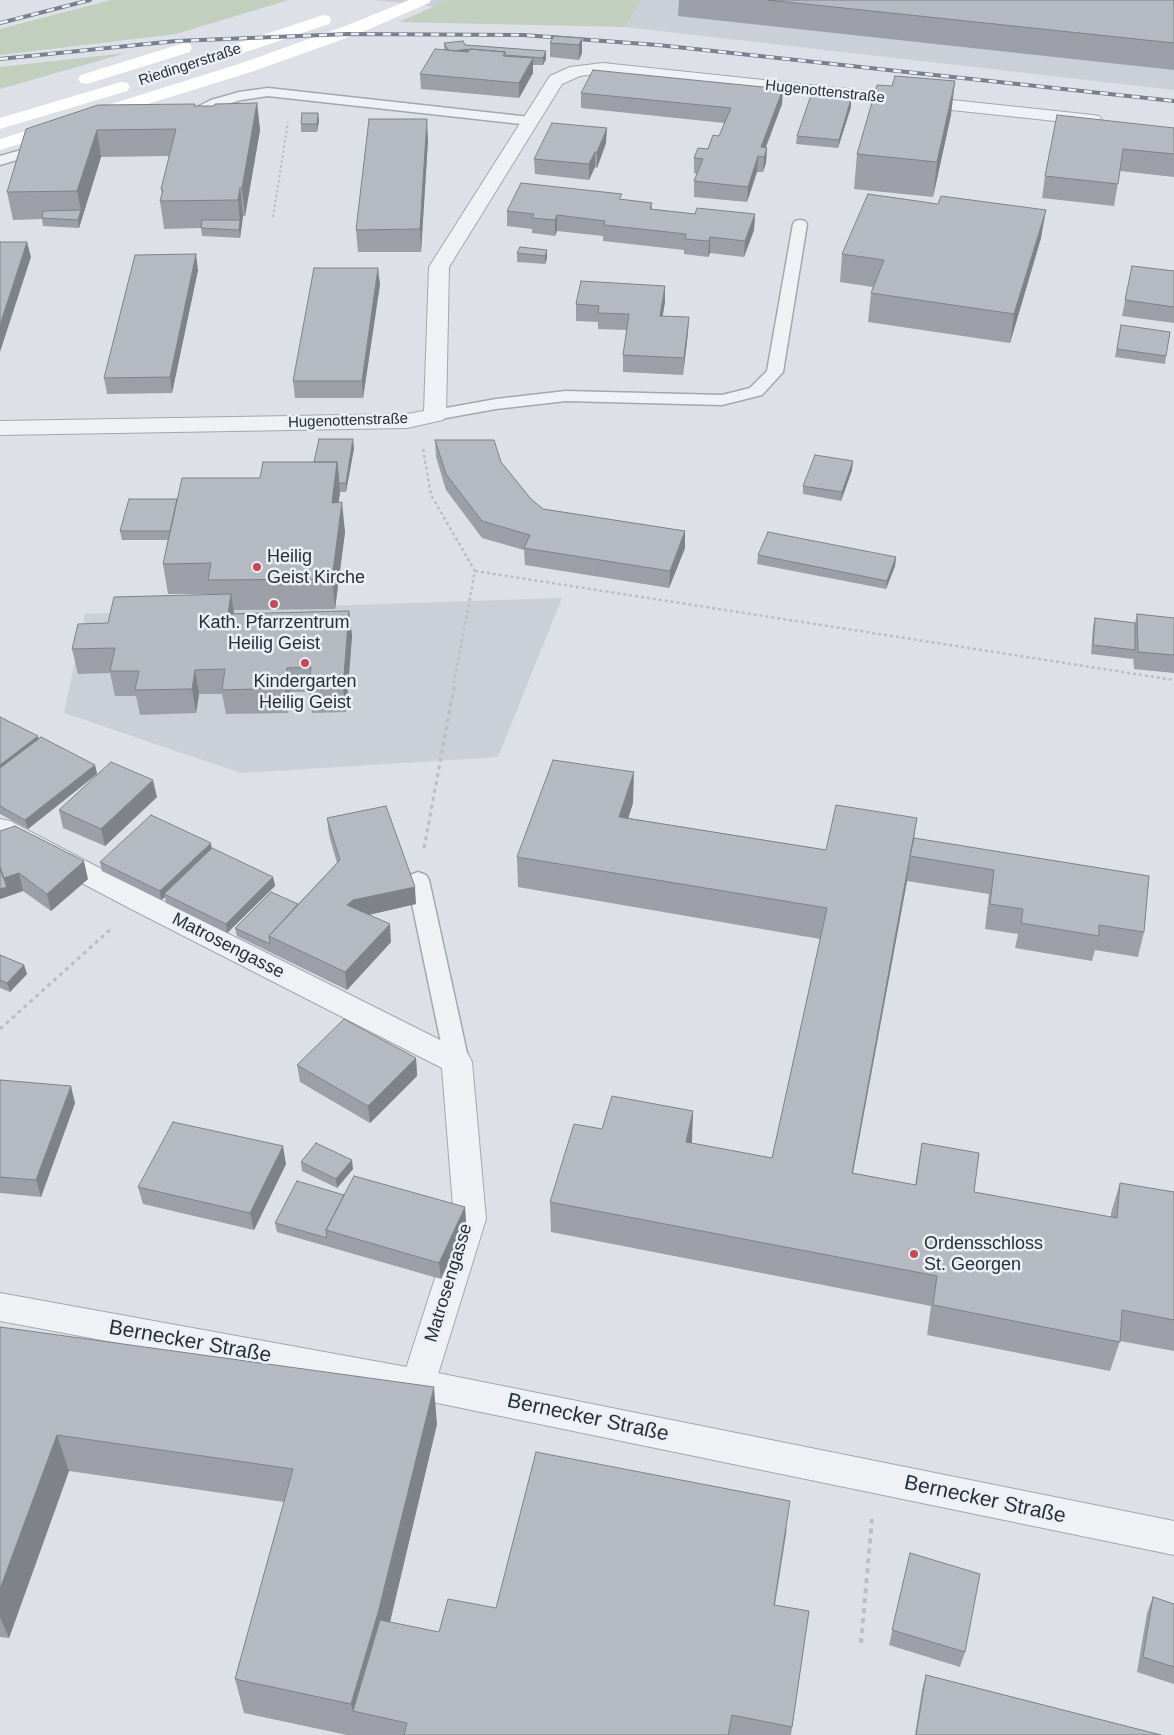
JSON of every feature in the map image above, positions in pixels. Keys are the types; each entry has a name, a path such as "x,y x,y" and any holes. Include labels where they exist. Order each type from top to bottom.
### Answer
{"main road":[{"path":"0,145 248,67 354,29 423,0"},
{"name":"Riedingerstraße","path":"0,124 137,82 336,15"},
{"path":"71,84 201,43"}],"street":[{"name":"Hugenottenstraße","path":"0,428 407,421 435,415 439,267 556,80 576,71 603,68 1106,122"},
{"name":"Matrosengasse","path":"0,828 141,902 457,1062 470,1219 418,1384"},
{"name":"Bernecker Straße","path":"0,1307 418,1384 1174,1538"}],"lane":[{"path":"171,121 180,120 216,103 259,92 530,121"},
{"path":"0,161 54,144"},
{"path":"435,415 496,404 566,396 722,400 756,392 775,372 800,224"},
{"name":"Matrosengasse","path":"418,880 457,1062"}],"path":[{"path":"273,217 293,95"},
{"path":"418,880 475,571 431,495 422,440"},
{"path":"475,571 1174,680"},
{"path":"0,1029 141,902"},
{"path":"861,1643 869,1545"}],"shaded area":[{"path":"373,0 1174,0 1174,90 625,27"},
{"name":"Kindergarten Heilig Geist","path":"562,598 498,757 241,773 64,713 85,614"}],"green space":[{"path":"111,0 289,0 176,34 0,55 0,29"},
{"path":"448,0 641,0 625,27 399,22"},
{"path":"126,53 0,89 0,67"}],"building":[{"path":"768,0 1174,0 1174,43"},
{"path":"554,36 582,38 579,45 550,43"},
{"path":"463,41 465,45 546,51 543,58 505,55 505,52 470,49 454,51 448,50 444,43"},
{"path":"435,49 468,52 470,49 505,52 503,56 533,58 519,83 420,74"},
{"path":"593,70 783,89 761,147 767,148 764,157 758,156 748,187 694,181 703,159 694,158 698,148 708,149 713,135 719,136 731,108 581,93"},
{"path":"895,76 955,81 937,162 857,154 877,85 892,86"},
{"path":"811,95 851,99 839,140 797,136"},
{"path":"257,103 242,188 240,188 238,200 160,201 163,190 161,189 176,129 97,130 77,191 7,192 26,129 98,105 195,104 194,106 214,106 215,104"},
{"path":"302,113 318,113 317,124 301,124"},
{"path":"1057,115 1174,128 1174,154 1123,149 1118,184 1045,176"},
{"path":"369,119 427,119 420,229 356,230"},
{"path":"552,123 607,128 597,152 595,152 589,164 534,159"},
{"path":"521,183 622,194 619,199 652,203 650,209 695,214 697,208 755,214 745,241 710,237 709,241 685,239 686,234 604,225 605,221 557,215 555,220 532,218 534,214 507,211"},
{"path":"868,194 938,204 941,196 1046,210 1014,314 871,293 884,260 842,254"},
{"path":"81,210 78,220 42,218 43,211"},
{"path":"202,220 240,220 239,230 201,228"},
{"path":"0,242 27,242 0,325"},
{"path":"520,247 547,250 545,256 517,253"},
{"path":"196,254 170,377 104,378 135,255"},
{"path":"1132,266 1174,271 1174,307 1125,300"},
{"path":"314,268 378,268 362,381 293,381"},
{"path":"581,281 665,286 660,316 689,317 684,358 623,355 629,314 598,313 599,306 576,304"},
{"path":"1121,325 1170,332 1166,356 1117,349"},
{"path":"319,439 353,439 346,483 339,483 337,462 314,462"},
{"path":"435,440 494,440 501,462 531,499 543,509 685,531 670,571 524,548 530,535 482,521 446,474"},
{"path":"815,455 853,461 842,492 803,486"},
{"name":"Heilig Geist Kirche","path":"263,462 337,462 332,503 342,502 332,579 208,580 211,563 163,564 182,478 260,478"},
{"path":"129,499 177,499 170,531 120,531"},
{"path":"768,532 896,557 887,581 758,555"},
{"path":"231,594 228,614 349,611 343,688 309,689 311,667 287,668 285,688 222,690 225,669 195,670 192,689 135,690 139,671 110,671 115,648 72,649 78,624 108,623 114,597"},
{"path":"1137,614 1174,618 1174,655 1138,652"},
{"path":"1095,618 1135,623 1135,650 1093,645"},
{"path":"0,717 38,736 0,765"},
{"path":"41,737 95,765 25,820 0,806 0,768"},
{"path":"553,760 634,772 619,817 826,850 836,805 917,818 852,1173 916,1185 922,1143 979,1153 974,1192 1117,1218 1120,1183 1174,1192 1174,1320 1122,1310 1120,1342 933,1305 937,1276 550,1202 574,1124 602,1129 612,1096 693,1111 686,1142 772,1158 827,908 517,857"},
{"path":"111,762 153,780 101,829 59,810"},
{"path":"386,806 415,887 353,900 347,905 390,924 345,972 269,936 340,860 327,818"},
{"path":"151,815 211,843 160,891 100,862"},
{"path":"15,826 84,861 47,894 19,873 4,878 0,867 0,831"},
{"path":"914,838 1149,876 1144,932 1099,925 1099,936 1021,923 1023,909 990,904 994,870 910,856"},
{"path":"212,848 273,877 226,924 164,894"},
{"path":"0,869 7,887 0,889"},
{"path":"271,892 298,904 269,936 270,944 235,928"},
{"path":"0,955 24,965 7,983 0,980"},
{"path":"344,1019 416,1058 368,1106 297,1065"},
{"path":"0,1080 71,1086 36,1180 0,1177"},
{"path":"173,1122 283,1146 250,1213 138,1187"},
{"path":"316,1143 352,1160 336,1179 301,1162"},
{"path":"354,1176 465,1207 439,1263 326,1230"},
{"path":"297,1181 344,1195 326,1230 327,1238 275,1223"},
{"path":"0,1327 434,1387 378,1613 351,1704 235,1679 293,1469 57,1435 0,1589"},
{"path":"536,1452 790,1501 774,1605 809,1611 792,1727 732,1715 728,1735 404,1735 407,1723 353,1711 380,1620 439,1632 448,1599 496,1608"},
{"path":"910,1553 980,1574 965,1652 892,1630"},
{"path":"1153,1597 1174,1604 1174,1667 1143,1657"},
{"path":"926,1675 1161,1735 916,1735"}],"railway":[{"path":"0,23 90,0"},
{"path":"0,59 176,41 348,34 523,35 658,45 1174,101"}],"place":[{"name":"Heilig Geist Kirche","path":"257,567"},
{"name":"Kath. Pfarrzentrum Heilig Geist","path":"274,604"},
{"name":"Kindergarten Heilig Geist","path":"305,663"},
{"name":"Ordensschloss St. Georgen","path":"914,1254"}]}
